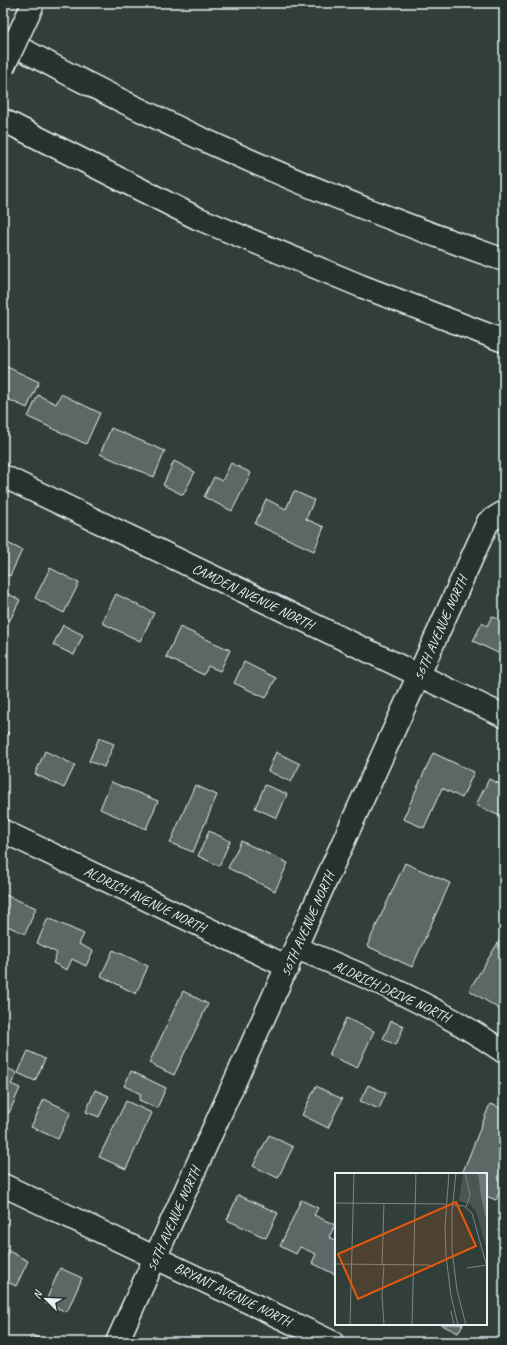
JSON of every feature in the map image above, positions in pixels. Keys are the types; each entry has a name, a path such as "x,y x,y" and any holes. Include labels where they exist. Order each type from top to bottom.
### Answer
{"main road":[{"path":"3,68 33,4"},
{"path":"3,39 127,104 289,178 440,238 504,260"},
{"path":"3,120 197,218 347,281 504,341"},
{"name":"CAMDEN AVENUE NORTH","path":"3,476 504,716"},
{"name":"56TH AVENUE NORTH","path":"117,1342 488,522 504,512"},
{"name":"ALDRICH AVENUE NORTH","path":"3,831 292,958"},
{"name":"ALDRICH DRIVE NORTH","path":"292,958 370,978 425,1004 504,1052"},
{"name":"BRYANT AVENUE NORTH","path":"3,1185 332,1342"}],"building":[{"path":"3,365 39,382 27,408 3,397"},
{"path":"61,394 100,413 86,444 28,417 38,395 56,404"},
{"path":"111,428 165,451 154,477 100,454"},
{"path":"174,461 195,472 183,495 163,485"},
{"path":"231,463 251,473 232,511 204,497 214,477 222,481"},
{"path":"294,491 314,500 306,519 324,527 314,551 255,524 266,499 286,509"},
{"path":"3,541 22,550 10,576 3,573"},
{"path":"50,568 79,583 64,613 35,598"},
{"path":"3,591 20,600 10,620 3,617"},
{"path":"116,594 154,613 140,641 102,623"},
{"path":"492,616 504,622 504,656 473,641 482,623 487,626"},
{"path":"63,625 83,635 74,655 53,645"},
{"path":"180,627 230,650 220,671 208,666 204,675 166,657"},
{"path":"244,662 276,678 266,698 234,683"},
{"path":"3,730 9,733 3,747"},
{"path":"99,738 114,744 104,767 89,761"},
{"path":"45,751 75,765 64,788 35,774"},
{"path":"276,752 300,764 291,782 268,771"},
{"path":"433,753 474,772 462,798 442,788 424,828 403,819"},
{"path":"489,779 504,786 504,818 476,805"},
{"path":"111,782 158,801 146,829 100,809"},
{"path":"195,785 217,795 193,852 170,843"},
{"path":"265,785 287,794 277,818 255,808"},
{"path":"209,831 230,841 219,866 198,856"},
{"path":"241,841 288,863 275,891 228,868"},
{"path":"405,863 450,883 412,967 367,946"},
{"path":"3,894 36,908 25,934 3,924"},
{"path":"48,918 84,934 79,944 93,951 86,966 72,959 67,970 53,963 57,953 37,943"},
{"path":"504,933 504,1012 469,990"},
{"path":"113,950 148,966 136,994 101,976"},
{"path":"183,991 208,1004 174,1075 149,1063"},
{"path":"346,1018 374,1031 357,1068 329,1055"},
{"path":"391,1021 404,1026 396,1045 383,1039"},
{"path":"28,1051 45,1059 35,1081 18,1073"},
{"path":"3,1066 17,1073 11,1084 20,1088 9,1113 3,1110"},
{"path":"131,1071 166,1088 157,1108 139,1100 141,1094 124,1086"},
{"path":"368,1085 386,1093 379,1109 360,1101"},
{"path":"316,1086 342,1099 328,1128 302,1115"},
{"path":"95,1090 109,1096 99,1117 86,1112"},
{"path":"44,1099 71,1112 58,1139 31,1127"},
{"path":"126,1101 152,1113 126,1169 99,1157"},
{"path":"490,1104 504,1109 504,1180 496,1200 487,1196 487,1173 462,1173"},
{"path":"269,1135 293,1147 278,1178 253,1166"},
{"path":"238,1195 278,1213 266,1238 227,1220"},
{"path":"301,1200 318,1208 314,1215 335,1225 329,1237 335,1240 335,1274 312,1263 316,1254 300,1247 296,1254 280,1246"},
{"path":"3,1248 28,1261 16,1286 3,1280"},
{"path":"60,1268 82,1278 67,1312 45,1303"},
{"path":"442,1325 462,1325 458,1333"},
{"path":"32,1335 48,1342 29,1342"}]}
